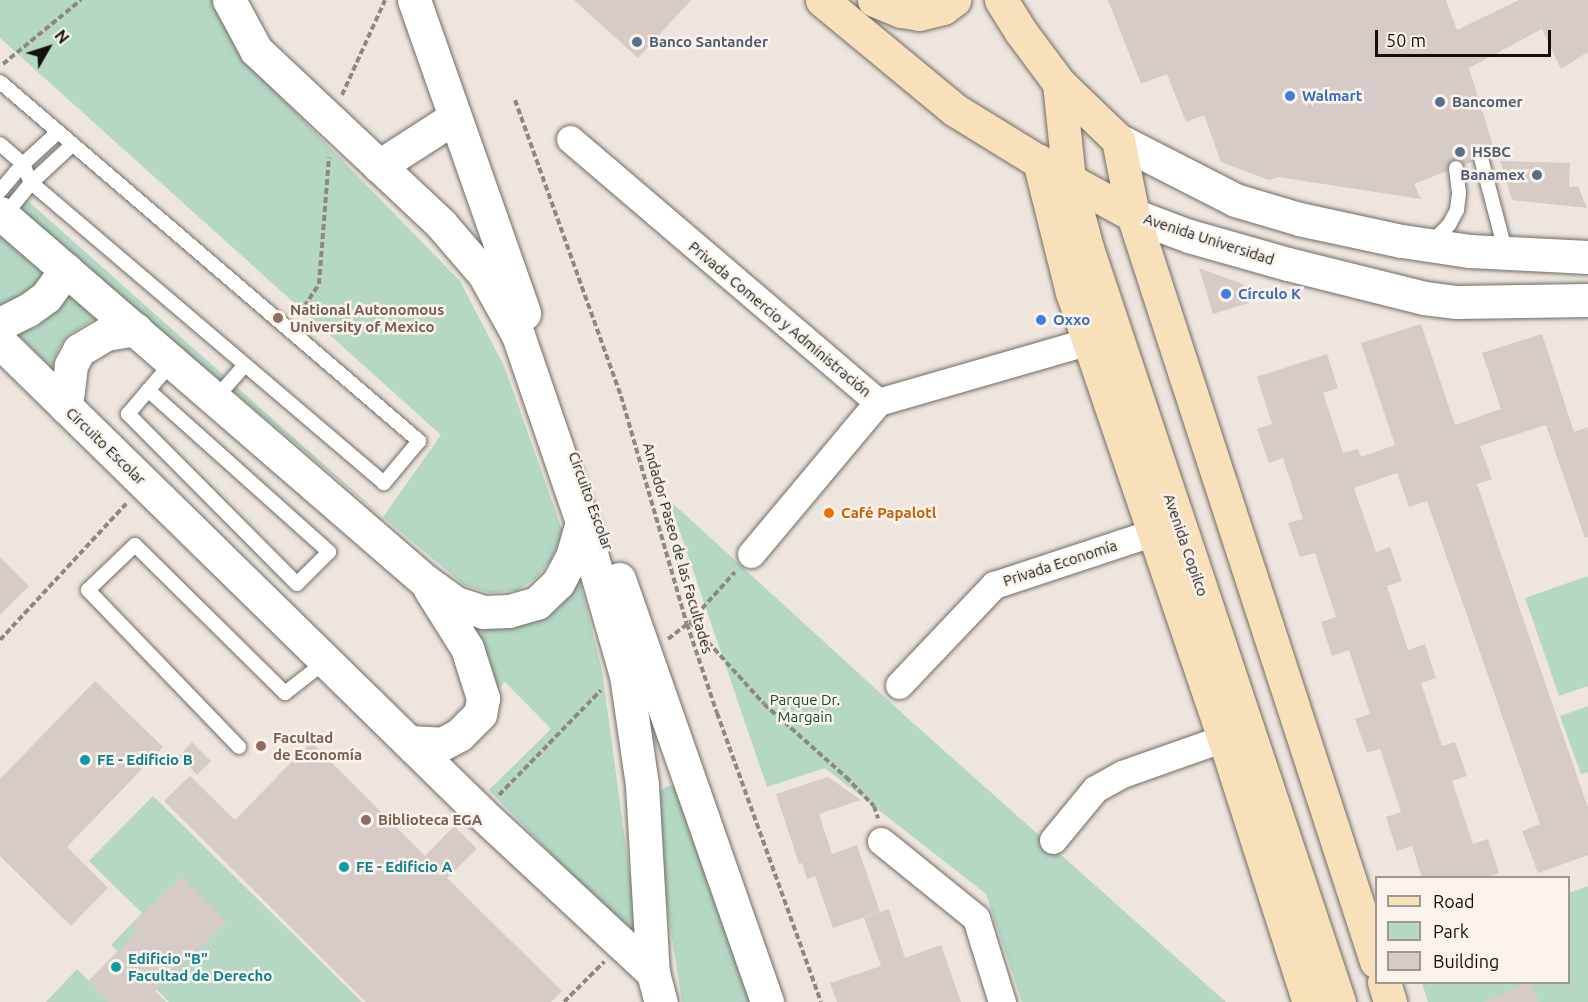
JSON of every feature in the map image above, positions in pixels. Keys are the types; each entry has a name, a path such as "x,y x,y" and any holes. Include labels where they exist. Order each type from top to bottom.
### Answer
{"main road":[{"name":"Avenida Universidad","path":"822,0 955,110 1069,180 1133,215"},
{"path":"874,0 901,11 919,14 943,8 954,0"},
{"path":"1001,0 1021,32 1059,82 1118,140 1133,215 1375,955"},
{"name":"Avenida Copilco","path":"1059,82 1069,180 1101,290 1339,1002"},
{"name":"Avenida Copilco","path":"1039,161 1072,292 1224,738 1309,1002"},
{"path":"1385,984 1390,1002"}],"street":[{"name":"Circuito Escolar","path":"230,0 256,50 441,224 484,274 518,335 582,522 635,661 687,773 767,1002"},
{"path":"251,0 250,23 256,50"},
{"name":"Circuito Escolar","path":"414,0 635,661 657,988"},
{"path":"379,166 455,117"},
{"name":"Privada Comercio y Administración","path":"570,139 878,402 1089,341"},
{"path":"1118,140 1235,200 1299,219 1429,245 1518,254 1588,257"},
{"name":"Circuito Escolar","path":"1,206 66,269 136,329 176,358 424,580 456,603 483,612 509,611 537,603 558,583 572,557 582,522"},
{"name":"Avenida Universidad","path":"1133,215 1189,236 1288,264 1424,298 1457,302 1588,300"},
{"path":"1518,254 1528,302"},
{"path":"0,324 28,310 46,297 66,269"},
{"path":"66,407 71,365 79,350 106,334 136,329"},
{"name":"Circuito Escolar","path":"0,342 482,813 657,988"},
{"path":"751,554 878,402"},
{"name":"Privada Economía","path":"899,685 994,585 1154,532"},
{"path":"409,742 442,744 459,735 480,714 483,698 466,648 424,580"},
{"path":"1053,840 1095,789 1122,774 1224,738"},
{"path":"642,785 663,772 671,770 687,773"},
{"path":"884,843 976,918 1002,1002"}],"lane":[{"path":"0,82 419,441 384,483 31,183 23,164 0,144"},
{"path":"1,206 23,164 57,133"},
{"path":"1,206 31,183 72,145"},
{"path":"1481,158 1518,254"},
{"path":"1429,245 1449,225 1457,210 1459,193 1456,168"},
{"path":"148,390 329,552 297,584 128,414 148,390 176,358"},
{"path":"224,390 245,365"},
{"path":"239,747 88,590 135,545 285,693 326,661"}],"path":[{"path":"0,66 81,0"},
{"name":"Andador Paseo de las Facultades","path":"515,100 621,396 688,623 821,1002"},
{"path":"0,640 128,502"},
{"path":"482,813 635,661 688,623 751,554"},
{"path":"688,623 764,704 846,777 874,806 884,843"},
{"path":"564,1002 609,957"}],"green space":[{"path":"0,0 229,0 264,80 460,281 505,368 563,532 551,560 536,578 518,590 490,593 464,585 0,196 0,176 383,517 441,435 0,38"},
{"path":"0,223 49,267 40,285 0,310"},
{"path":"69,283 104,313 68,335 57,351 52,368 17,333 35,328 51,315 62,302"},
{"name":"Parque Dr. Margain","path":"669,500 912,722 1226,1002 1022,1002 986,894 825,768 767,787"},
{"path":"578,574 602,670 639,944 489,790 551,729 505,682 494,693 452,609 477,622"},
{"path":"1588,576 1588,686 1559,696 1525,598"},
{"path":"1588,706 1588,772 1581,774 1560,716"},
{"path":"668,786 679,787 758,1002 682,1002 651,803 658,792"},
{"path":"153,796 362,1002 169,1002 111,945 142,913 89,861"},
{"path":"1588,886 1588,1002 1428,1002 1422,984 1570,984 1570,893"},
{"path":"77,969 110,1002 46,1002"}],"building":[{"name":"Banco Santander","path":"574,0 691,0 638,58"},
{"name":"Walmart","path":"1108,0 1446,0 1457,30 1519,0 1588,0 1588,52 1561,69 1542,29 1469,68 1495,152 1489,155 1484,150 1478,150 1473,155 1473,161 1464,165 1459,160 1451,161 1447,171 1414,184 1421,199 1278,177 1269,180 1221,162 1204,115 1186,122 1167,74 1141,84"},
{"name":"Banamex","path":"1500,161 1570,163 1569,187 1578,186 1587,208 1512,200"},
{"name":"Círculo K","path":"1199,268 1243,284 1249,303 1213,314"},
{"path":"1421,324 1455,425 1501,409 1482,353 1542,334 1574,432 1588,427 1588,537 1585,538 1546,425 1480,446 1492,479 1477,484 1588,808 1588,855 1538,873 1522,831 1540,824 1427,501 1409,507 1397,473 1354,488 1376,552 1390,547 1402,581 1387,586 1408,650 1425,644 1436,678 1421,683 1442,746 1455,742 1467,776 1452,781 1473,844 1488,839 1499,873 1491,876 1421,876 1412,846 1397,851 1386,817 1401,812 1380,749 1367,753 1355,719 1370,714 1349,650 1332,656 1321,622 1336,617 1315,553 1300,557 1288,523 1303,519 1283,458 1269,463 1257,429 1272,424 1257,377 1327,354 1338,388 1323,393 1343,453 1358,449 1361,457 1395,445 1361,343"},
{"path":"0,557 29,586 0,615"},
{"name":"FE - Edificio B","path":"95,681 163,747 67,847 108,888 71,926 0,856 0,779"},
{"path":"192,742 211,761 197,775 179,756"},
{"name":"FE - Edificio A","path":"311,742 425,856 454,826 477,849 447,878 562,991 551,1002 366,1002 164,801 190,776 235,820"},
{"path":"828,777 861,800 819,814 832,854 857,845 880,912 833,928 815,876 807,879 802,863 799,864 776,794"},
{"path":"182,876 227,922 155,991 166,1002 110,1002 88,981 137,932 131,925"},
{"path":"889,909 905,958 941,945 961,1002 837,1002 830,983 881,966 864,918"},
{"path":"1524,984 1532,984 1539,1002 1483,1002"}],"place":[{"name":"Banco Santander","path":"637,42"},
{"name":"Walmart","path":"1290,96"},
{"name":"Bancomer","path":"1440,102"},
{"name":"HSBC","path":"1460,152"},
{"name":"Banamex","path":"1537,175"},
{"name":"Círculo K","path":"1226,294"},
{"name":"National Autonomous University of Mexico","path":"278,318"},
{"name":"Oxxo","path":"1041,320"},
{"name":"Café Papalotl","path":"829,513"},
{"name":"Facultad de Economía","path":"261,746"},
{"name":"FE - Edificio B","path":"85,760"},
{"name":"Biblioteca EGA","path":"366,820"},
{"name":"FE - Edificio A","path":"344,867"},
{"name":"Edificio \"B\" Facultad de Derecho","path":"116,967"}]}
